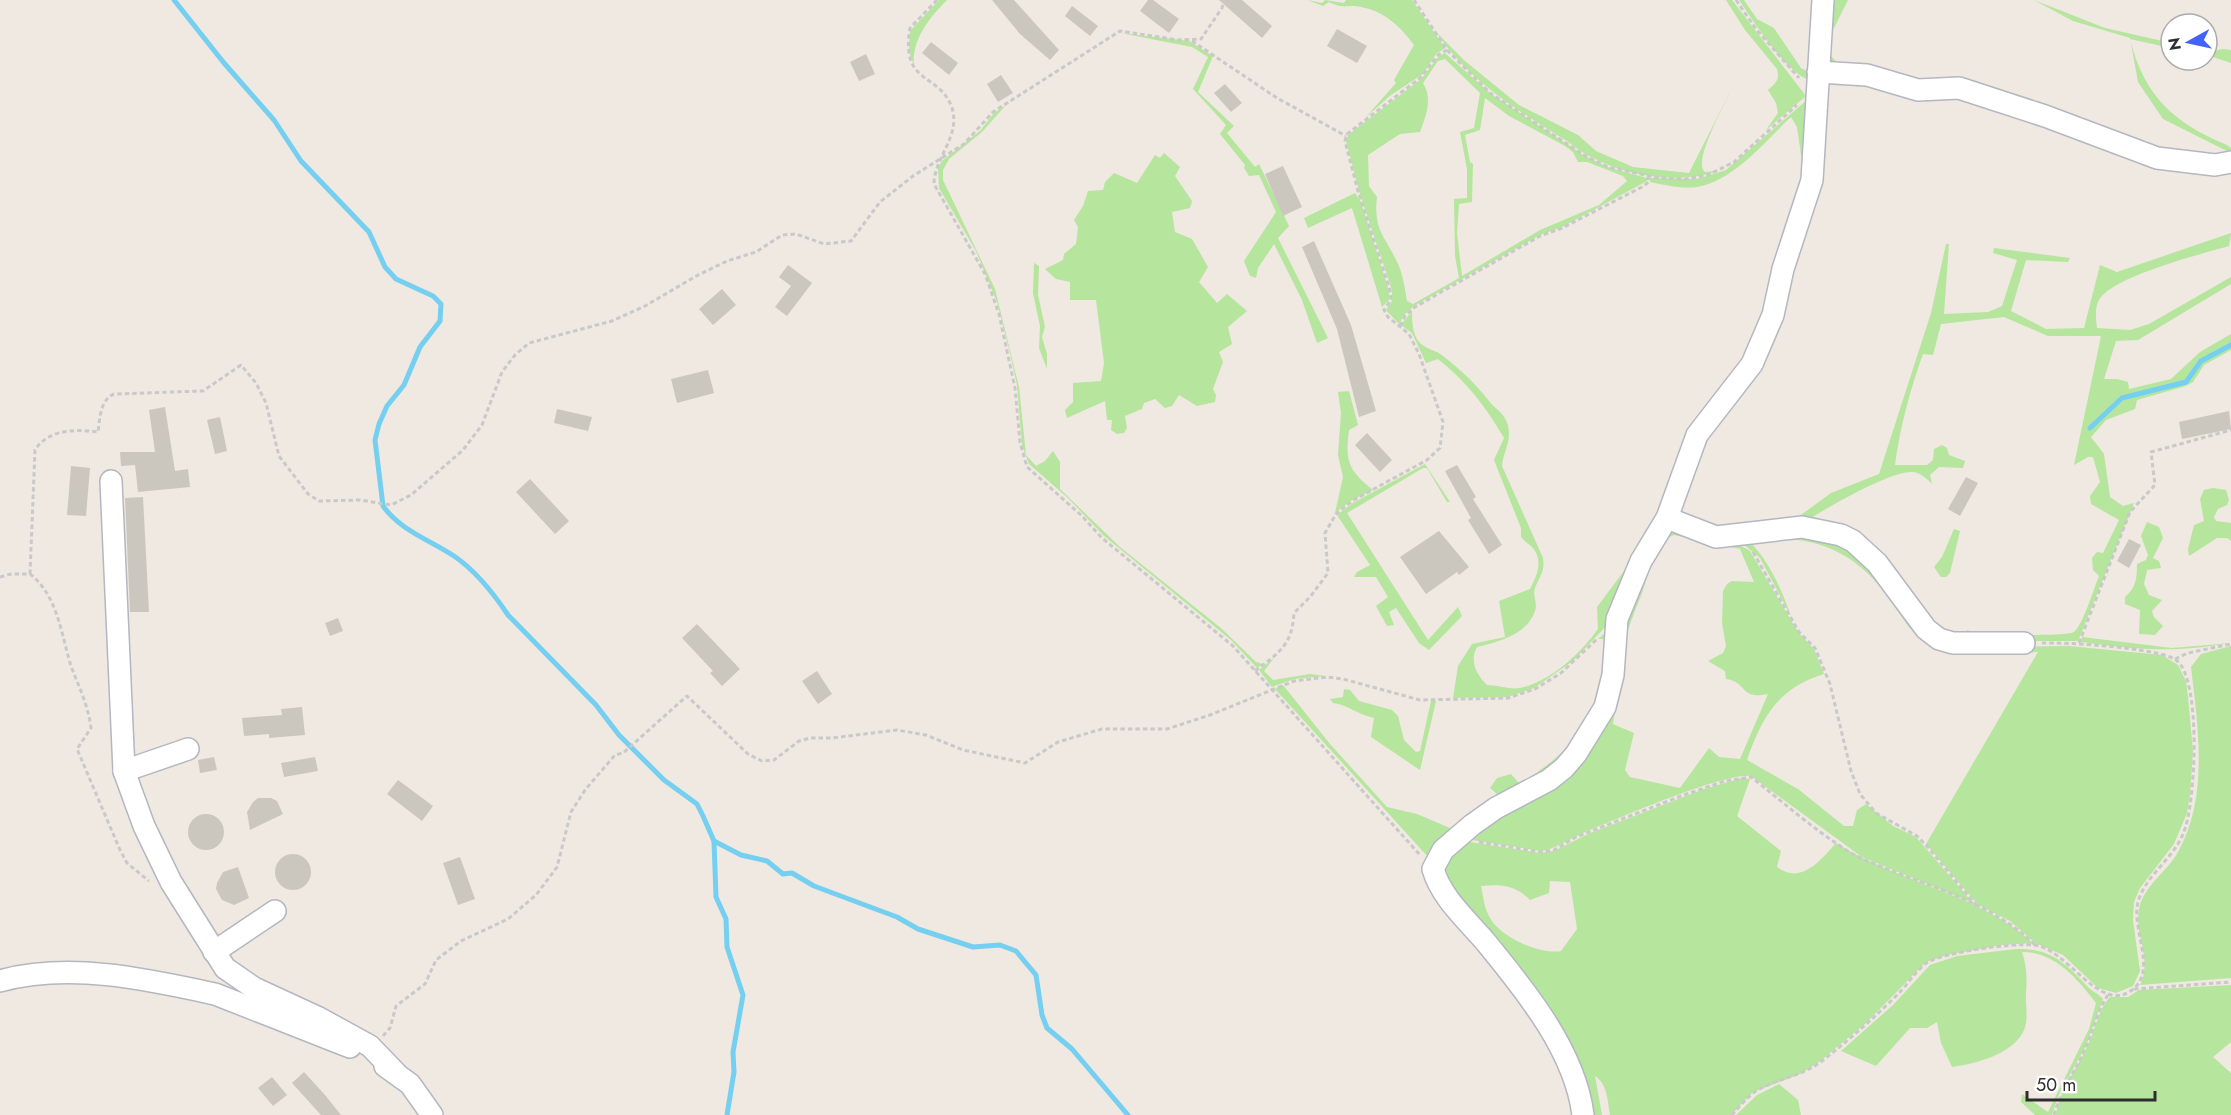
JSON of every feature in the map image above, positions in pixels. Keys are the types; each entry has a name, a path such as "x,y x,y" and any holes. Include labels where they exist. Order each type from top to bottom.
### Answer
{"street":[{"path":"1583,1115 1578,1089 1551,1033 1506,967 1445,894 1433,869 1443,850 1454,839 1496,808 1549,780 1576,754 1605,707 1613,675 1617,619 1641,561 1667,518 1697,435 1752,364 1766,335 1783,269 1812,180 1823,0"},
{"path":"1817,83 1867,75 1918,90 1959,88 2045,116 2157,158 2215,165 2231,162"},
{"path":"111,481 124,771 144,826 171,882 225,968 238,979 319,1018 370,1046 421,1097 432,1115"},
{"path":"1667,518 1716,537 1802,527 1841,535 1852,541 1877,563 1926,629 1939,639 1953,643 2024,643"},
{"path":"124,771 188,749"},
{"path":"214,952 275,911"},
{"path":"0,981 33,975 79,972 215,994 359,1051 396,1073"}],"path":[{"path":"936,0 910,28 908,50 910,60 918,74 950,103 953,111 952,133 934,175 934,184 985,274 999,314 1015,388 1020,442 1027,467 1076,509 1102,538 1233,646 1269,689 1361,787 1433,869"},
{"path":"30,574 35,450 45,438 57,433 74,430 98,432 103,403 114,394 203,391 241,365 256,383 266,403 279,456 308,494 320,501 360,500 391,506 411,495 463,450 482,425 502,372 514,355 528,342 606,324 645,306 717,266 756,252 782,235 795,234 824,244 851,241 880,202 913,176 964,144 993,112 1120,31 1190,40 1201,39 1222,8 1224,0"},
{"path":"1414,0 1447,50 1490,93 1587,157 1608,166 1648,176 1696,178 1719,172 1734,162 1807,97 1817,83"},
{"path":"1736,0 1771,47 1805,85 1817,83"},
{"path":"1190,40 1277,98 1346,136"},
{"path":"1256,671 1284,647 1291,635 1294,613 1310,597 1328,573 1324,533 1336,514 1352,501 1427,460 1440,448 1443,422 1419,354 1409,334 1384,310 1390,300 1390,290 1358,191 1345,141 1346,136 1427,72 1438,55 1447,50"},
{"path":"1400,326 1405,316 1415,307 1540,236 1562,228 1642,187 1649,182 1648,176"},
{"path":"2079,643 2130,512 2155,485 2151,452 2231,430"},
{"path":"1729,537 1751,549 1759,559 1799,632 1815,648 1830,684 1851,771 1860,794 1876,813 1917,836 1977,906"},
{"path":"370,1046 390,1028 400,1002 425,984 435,960 461,941 508,919 536,895 557,867 566,825 585,790 615,755 623,753 687,696 748,754 762,761 774,760 799,741 810,738 832,738 897,730 926,735 963,750 1025,763 1058,742 1102,729 1167,729 1236,705 1269,689 1294,681 1326,677 1343,679 1420,700 1508,698 1535,689 1561,673 1617,619"},
{"path":"2024,643 2079,643 2165,654 2175,659 2186,672 2192,699 2194,751 2190,813 2177,846 2143,890 2138,902 2136,914 2143,972 2134,989"},
{"path":"2175,659 2188,653 2231,644"},
{"path":"1454,839 1540,852 1554,850 1576,837 1689,793 1742,776 1751,777 1862,858 1895,870 2009,922 2035,945 2061,956 2098,990 2108,995 2125,994 2134,989 2231,982"},
{"path":"1732,1115 1753,1093 1799,1076 1820,1063 1866,1025 1926,963 1947,956 2002,946 2035,945"},
{"path":"2054,1115 2060,1095 2087,1046 2100,1007 2108,995"}],"green space":[{"path":"939,0 947,0 928,21 919,38 915,47 914,66 909,51 910,31"},
{"path":"1307,0 1344,3 1346,0 1412,0 1445,48 1436,54 1423,74 1391,95 1366,117 1396,83 1394,80 1414,45 1398,26 1377,12 1329,2 1323,6"},
{"path":"1726,0 1732,0 1806,96 1766,130 1778,113 1776,103 1768,90 1777,81 1777,69 1745,30"},
{"path":"1739,0 1744,0 1757,19 1774,28 1801,68 1810,73 1809,80 1780,57"},
{"path":"1827,0 1848,0 1829,38 1830,55 1841,67 1828,61"},
{"path":"2034,0 2105,28 2159,40 2159,45 2130,39 2073,21"},
{"path":"1436,32 1465,61 1519,105 1578,135 1596,151 1633,167 1689,173 1731,90 1711,132 1703,157 1702,166 1705,172 1718,171 1669,178 1619,169 1589,156 1493,92 1462,65"},
{"path":"1120,33 1189,41 1213,56 1198,92 1234,126 1227,133 1255,167 1259,164 1289,226 1278,238 1328,338 1317,343 1302,300 1274,244 1258,268 1256,278 1250,276 1244,261 1276,212 1259,175 1249,176 1244,168 1245,165 1220,134 1226,125 1193,89 1208,57 1192,47"},
{"path":"2130,41 2144,77 2164,105 2191,127 2227,145 2231,148 2231,153 2163,119 2138,82"},
{"path":"2219,50 2231,50 2231,63 2219,59"},
{"path":"1445,53 1491,94 1585,156 1610,168 1647,178 1647,181 1562,227 1540,235 1414,306 1404,315 1399,324 1386,310 1392,301 1392,290 1359,191 1346,141 1348,135 1421,79 1439,56","holes":["1445,59 1480,93 1474,128 1460,132 1467,169 1467,198 1454,199 1455,256 1459,278 1413,304 1407,301 1400,268 1379,226 1376,209 1377,197 1369,186 1368,155 1400,134 1420,132 1428,101 1423,83 1438,61","1485,98 1509,116 1565,146 1573,152 1578,162 1587,162 1623,176 1627,181 1599,205 1540,230 1462,276 1457,233 1459,204 1472,202 1473,164 1470,162 1465,135 1480,130"]},
{"path":"1808,99 1812,112 1812,163 1764,329 1744,367 1708,412 1693,437 1678,473 1668,508 1638,556 1610,622 1573,661 1534,688 1508,697 1453,698 1458,666 1472,644 1505,637 1499,601 1530,589 1537,573 1538,557 1532,547 1521,537 1521,528 1494,460 1504,438 1483,405 1467,386 1438,359 1426,363 1412,333 1401,325 1412,311 1412,323 1419,342 1462,371 1507,422 1509,437 1502,466 1543,558 1543,567 1534,591 1536,608 1526,626 1511,636 1477,647 1474,663 1477,672 1487,685 1516,688 1531,685 1553,673 1574,657 1598,629 1597,607 1627,567 1665,505 1677,466 1697,423 1742,363 1755,340 1785,244 1807,157 1801,155 1797,127 1791,117 1737,168 1711,183 1697,187 1679,187 1650,182 1650,178 1697,179 1726,170"},
{"path":"1006,105 982,132 949,159 943,170 943,180 995,289 1019,387 1026,455 1036,466 1045,461 1053,451 1060,462 1060,489 1120,547 1222,629 1256,662 1263,664 1257,668 1231,640 1103,535 1069,499 1029,464 1022,445 1017,385 997,302 976,251 939,188 938,168 942,161 981,130 994,113"},
{"path":"1164,153 1180,167 1175,176 1192,201 1190,208 1172,212 1175,232 1192,239 1208,267 1199,282 1217,303 1227,294 1247,311 1228,327 1232,344 1219,352 1223,362 1213,389 1216,395 1215,402 1197,406 1179,395 1172,406 1165,408 1155,399 1144,403 1142,409 1125,416 1127,428 1124,433 1117,434 1111,430 1112,420 1107,420 1105,401 1067,418 1065,410 1073,402 1073,383 1101,381 1104,363 1096,300 1070,300 1070,282 1056,279 1045,269 1063,260 1064,254 1076,244 1078,227 1074,220 1083,206 1088,191 1103,190 1105,182 1114,173 1137,183 1155,155 1160,158"},
{"path":"1355,193 1361,202 1389,291 1389,300 1382,307 1352,208 1308,228 1304,218"},
{"path":"2231,233 2229,246 2142,273 2111,289 2101,297 2097,304 2097,328 2130,330 2149,324 2231,277 2231,284 2138,340 2116,341 2104,379 2128,382 2129,389 2171,379 2200,352 2231,334 2231,344 2200,360 2186,381 2121,397 2089,429 2123,400 2187,383 2201,363 2231,347 2231,350 2204,365 2193,382 2186,386 2137,400 2135,409 2106,420 2091,437 2104,454 2110,497 2123,506 2134,503 2078,641 1958,641 1967,630 2003,634 2067,634 2074,632 2081,622 2099,576 2093,570 2092,558 2097,552 2103,553 2119,520 2091,504 2090,496 2100,482 2093,457 2088,457 2074,465 2101,336 2048,336 2004,317 1941,324 1933,355 1923,354 1918,368 1903,423 1895,465 1927,465 1933,460 1934,449 1942,445 1947,448 1949,455 1965,461 1963,468 1939,467 1930,475 1932,484 1921,475 1913,472 1903,473 1861,490 1811,518 1842,526 1867,543 1887,565 1923,614 1938,627 1944,636 1922,619 1885,566 1857,539 1830,526 1790,523 1831,493 1879,474 1931,313 1946,244 1949,244 1944,314 1988,312 2002,306 2017,260 1993,253 1994,248 2070,258 2068,262 2026,260 2011,311 2046,329 2084,328 2100,265 2117,272"},
{"path":"1034,263 1039,266 1038,295 1045,327 1042,337 1047,354 1047,369 1039,348 1040,326 1033,293"},
{"path":"1349,391 1358,425 1349,430 1348,457 1358,477 1373,490 1352,500 1335,513 1343,477 1338,455 1341,413 1338,392"},
{"path":"1425,464 1450,502 1447,502 1427,468 1423,468 1347,513 1428,640 1458,607 1462,616 1429,650 1419,643 1396,608 1389,612 1394,625 1387,626 1376,606 1388,597 1376,577 1354,577 1357,572 1370,565 1337,515 1353,503"},
{"path":"2213,488 2226,490 2229,500 2227,505 2218,509 2214,517 2216,521 2231,523 2231,541 2227,538 2217,538 2189,556 2188,549 2194,525 2204,521 2200,499 2204,490"},
{"path":"2147,522 2159,527 2163,538 2153,558 2159,561 2161,568 2147,570 2144,584 2149,595 2162,600 2152,611 2154,617 2163,626 2155,635 2139,634 2140,610 2125,604 2125,597 2132,590 2135,582 2137,564 2146,560 2148,555 2141,536"},
{"path":"1672,526 1710,537 1731,540 1750,551 1798,632 1814,649 1824,674 1795,687 1774,706 1759,730 1747,760 1798,789 1844,826 1853,826 1857,810 1866,804 1893,826 1916,837 1973,903 1862,857 1751,776 1717,782 1668,798 1547,850 1541,851 1459,838 1482,820 1556,779 1573,764 1594,736 1605,716 1612,696 1620,625 1627,600 1638,570 1654,542","holes":["1674,535 1740,549 1754,582 1732,581 1727,584 1723,591 1722,623 1726,646 1723,653 1708,661 1725,671 1726,679 1738,683 1748,693 1768,694 1740,759 1719,757 1709,748 1680,788 1630,777 1625,770 1634,733 1613,724 1625,641 1655,552 1660,545"]},
{"path":"1954,529 1960,531 1950,573 1946,577 1941,577 1934,567 1942,557"},
{"path":"1783,531 1856,550 1918,625 1981,647 2069,646 2162,655 2178,665 2186,681 2193,751 2190,795 2187,813 2174,844 2140,888 2134,902 2133,920 2140,971 2133,986 2116,993 2098,988 2063,955 2035,943 2010,921 1978,905 1926,844 2038,652 1967,654 1929,645 1917,636 1877,583 1862,568 1846,557 1811,542 1792,539 1749,541 1769,567 1791,616 1760,558 1737,539"},
{"path":"1611,628 1610,674 1605,693 1592,724 1569,757 1541,780 1473,819 1429,858 1275,689 1283,685 1330,744 1387,807 1417,814 1450,828 1497,794 1490,788 1497,778 1511,774 1519,783 1524,782 1562,753 1576,739 1588,724 1597,707 1605,665 1604,639 1598,639"},
{"path":"2082,637 2172,648 2231,643 2191,648 2156,649 2081,642"},
{"path":"2231,646 2231,978 2140,985 2145,966 2138,919 2139,909 2146,893 2178,852 2188,831 2198,785 2198,737 2191,667 2201,654"},
{"path":"1274,658 1264,671 1273,680 1310,674 1326,676 1294,679 1272,687 1259,670"},
{"path":"1344,689 1350,690 1359,701 1392,710 1398,716 1404,740 1416,752 1420,751 1431,701 1436,701 1420,770 1371,737 1374,718 1333,703 1330,699 1343,697"},
{"path":"1742,778 1750,779 1737,816 1781,851 1777,867 1786,872 1802,872 1810,868 1836,843 1885,868 1988,912 2012,926 2033,943 2002,945 1947,955 1926,962 1865,1024 1819,1062 1798,1075 1753,1092 1731,1115 1610,1115 1604,1088 1595,1076 1602,1115 1589,1115 1587,1106 1442,874 1457,840 1540,853 1554,851 1588,834 1704,789","holes":["1550,881 1570,882 1577,929 1561,951 1531,947 1500,930 1488,914 1481,886 1495,885 1513,888 1530,900 1549,893"]},
{"path":"2028,949 2048,954 2064,964 2103,999 2086,1046 2059,1094 2052,1115 2035,1115 2021,1102 2022,1094 2048,1112 2089,1029 2096,1003 2073,976 2045,956 2022,952 2025,963 2027,1016 2024,1030 2012,1045 1993,1056 1952,1067 1941,1043 1937,1022 1927,1028 1910,1028 1876,1066 1841,1051 1893,1005 1930,965 1957,956"},
{"path":"2231,985 2231,1042 2213,1057 2231,1073 2231,1115 2056,1115 2064,1089 2090,1041 2102,1008 2110,997 2128,997 2139,990"},
{"path":"1779,1084 1798,1100 1801,1115 1736,1115 1757,1095"}],"building":[{"path":"992,0 1014,0 1059,50 1050,60 1020,34"},
{"path":"1148,0 1153,0 1179,19 1169,33 1140,11"},
{"path":"1219,0 1242,0 1272,26 1262,38"},
{"path":"1072,6 1098,26 1090,36 1065,16"},
{"path":"1337,29 1367,46 1357,63 1327,46"},
{"path":"931,42 958,63 949,75 922,53"},
{"path":"866,54 875,74 859,81 850,62"},
{"path":"1001,75 1013,93 998,102 987,84"},
{"path":"1225,84 1242,103 1231,112 1214,93"},
{"path":"1283,166 1302,207 1283,216 1265,174"},
{"path":"1314,241 1351,325 1376,411 1359,417 1337,329 1302,247"},
{"path":"788,265 812,283 787,316 775,307 791,286 779,277"},
{"path":"722,289 736,305 713,325 699,309"},
{"path":"708,370 714,393 677,403 671,379"},
{"path":"165,407 175,471 188,469 190,487 138,492 135,465 121,466 120,452 155,452 149,410"},
{"path":"557,409 592,417 588,431 554,423"},
{"path":"2229,411 2231,429 2182,439 2179,422"},
{"path":"220,417 227,451 215,454 207,420"},
{"path":"1367,433 1392,460 1380,472 1355,445"},
{"path":"1457,465 1476,497 1473,499 1502,545 1489,554 1468,520 1471,518 1445,471"},
{"path":"71,466 90,468 86,516 67,515"},
{"path":"1966,477 1978,483 1960,516 1948,509"},
{"path":"530,479 569,521 555,534 516,492"},
{"path":"143,497 149,612 130,612 125,498"},
{"path":"1439,531 1469,567 1459,575 1457,572 1426,594 1400,557"},
{"path":"2129,539 2141,545 2129,568 2117,561"},
{"path":"338,618 343,631 330,636 325,623"},
{"path":"697,624 740,669 722,686 710,673 713,671 682,638"},
{"path":"817,671 832,694 818,704 802,681"},
{"path":"302,707 305,735 269,738 269,734 244,736 242,718 282,715 281,709"},
{"path":"214,757 217,770 200,773 198,760"},
{"path":"315,757 318,771 284,777 281,763"},
{"path":"398,780 433,806 422,821 387,794"},
{"path":"258,798 271,798 277,801 283,814 250,830 247,812"},
{"path":"206,814 219,819 224,832 219,845 206,850 193,845 188,832 193,819"},
{"path":"293,854 306,859 311,872 306,885 293,890 280,885 275,872 280,859"},
{"path":"460,857 475,899 458,905 443,863"},
{"path":"238,867 249,898 234,905 222,900 216,889 223,872"},
{"path":"304,1072 341,1115 321,1115 292,1083"},
{"path":"272,1077 287,1095 273,1106 258,1088"}],"waterway":[{"path":"174,0 224,63 274,120 301,161 369,232 385,267 396,279 433,296 441,304 440,321 420,347 404,385 387,406 379,424 375,440 383,506 407,529 454,556 470,569 491,591 508,615 596,705 619,735 664,780 697,804 703,816 714,841 716,897 726,919 727,947 743,995 733,1052 734,1072 727,1115"},
{"path":"2090,428 2122,398 2186,382 2201,361 2231,345"},
{"path":"714,841 741,855 767,861 783,874 792,873 814,886 897,917 918,929 973,947 1000,945 1016,951 1036,975 1042,1015 1047,1028 1072,1049 1128,1115"}]}
